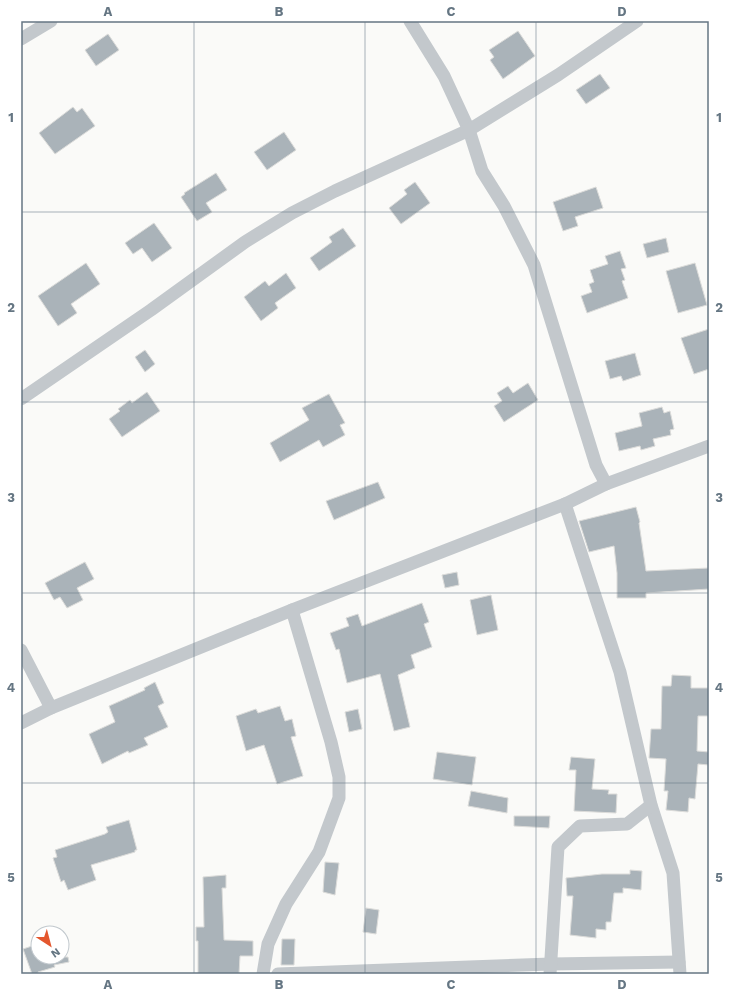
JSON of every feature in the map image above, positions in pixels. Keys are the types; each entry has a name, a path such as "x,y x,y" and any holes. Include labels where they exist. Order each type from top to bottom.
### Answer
{"street":[{"path":"21,39 51,21"},
{"path":"410,21 444,76 469,130 482,171 504,206 534,265 596,465 606,484"},
{"path":"21,399 145,314 245,242 292,213 335,191 469,130 558,75 637,21"},
{"path":"21,723 51,708 292,610 565,504 606,484 709,446"},
{"path":"278,974 680,968 673,873 651,805 620,672 565,504"},
{"path":"263,974 268,944 286,904 319,852 339,798 339,777 332,742 292,610"},
{"path":"21,650 51,708"},
{"path":"550,969 558,847 580,826 627,824 651,805"}],"building":[{"path":"518,31 535,56 503,79 490,60 494,57 489,50"},
{"path":"108,34 119,50 96,66 85,50"},
{"path":"600,74 610,88 586,104 576,90"},
{"path":"73,107 77,112 82,108 95,126 55,154 39,133"},
{"path":"284,132 296,150 267,170 254,152"},
{"path":"216,173 227,190 206,203 212,212 197,221 181,197 185,194 184,193"},
{"path":"415,182 430,203 401,224 389,208 407,194 404,190"},
{"path":"596,187 603,208 575,217 578,226 563,231 553,202"},
{"path":"154,223 172,248 152,262 142,248 133,254 125,243"},
{"path":"343,228 356,246 319,271 310,258 332,242 329,237"},
{"path":"666,238 669,252 647,258 643,244"},
{"path":"620,251 626,268 621,269 625,280 622,281 628,298 587,313 581,296 592,292 589,284 594,282 590,270 608,264 605,256"},
{"path":"86,263 100,284 71,304 77,313 58,326 38,296"},
{"path":"695,263 707,305 678,313 666,271"},
{"path":"286,273 296,288 275,303 278,308 261,321 244,297 265,281 269,286"},
{"path":"709,329 709,369 694,374 681,338"},
{"path":"145,350 155,364 145,372 135,357"},
{"path":"635,353 641,375 623,381 621,376 610,379 605,361"},
{"path":"528,383 538,400 504,422 494,406 502,401 497,393 508,386 513,393"},
{"path":"147,392 160,411 122,437 109,419 120,411 118,409 130,400 132,403"},
{"path":"329,394 345,423 340,425 345,435 323,447 319,440 280,462 270,443 309,420 302,408"},
{"path":"662,407 664,413 670,411 674,429 670,430 671,435 653,439 655,446 641,450 640,446 619,451 615,433 642,426 639,413"},
{"path":"378,482 385,498 334,520 326,501"},
{"path":"636,507 640,522 646,571 709,568 709,589 646,593 646,598 617,598 617,573 614,546 589,552 579,521"},
{"path":"85,562 94,579 77,588 83,600 67,608 60,597 54,600 45,583"},
{"path":"457,572 459,585 445,588 442,575"},
{"path":"491,595 498,630 477,635 470,600"},
{"path":"422,603 429,622 424,624 432,647 411,655 415,668 398,675 410,727 394,731 380,674 347,683 339,649 336,650 330,633 349,626 346,618 358,614 362,626"},
{"path":"672,675 691,676 691,688 709,688 709,716 698,716 697,751 709,752 709,765 698,764 695,799 689,798 688,812 666,810 668,791 664,791 666,759 649,758 651,729 661,729 662,686 671,686"},
{"path":"155,682 164,703 158,706 168,727 144,738 148,745 129,753 128,751 102,764 89,734 115,722 109,706 145,690 144,688"},
{"path":"280,706 285,721 292,719 296,736 291,737 303,776 277,784 264,745 246,751 236,716 256,709 258,713"},
{"path":"358,709 362,729 349,732 345,712"},
{"path":"437,752 476,757 472,785 433,779"},
{"path":"571,757 595,759 592,789 609,790 608,794 617,794 616,813 574,811 576,770 569,770"},
{"path":"471,791 508,798 507,813 468,806"},
{"path":"514,816 550,816 549,828 514,826"},
{"path":"129,820 137,850 135,850 135,852 91,865 96,880 68,890 64,880 61,882 53,858 57,857 55,850 105,834 108,832 106,827"},
{"path":"325,862 339,863 335,895 323,892"},
{"path":"630,870 642,871 641,890 623,888 623,893 614,893 611,922 606,922 606,930 596,929 596,938 570,935 573,896 567,896 566,878 602,874 630,874"},
{"path":"226,875 226,888 222,888 224,940 253,941 253,956 240,956 239,974 198,974 198,941 196,941 196,927 204,927 203,877"},
{"path":"366,908 379,910 376,934 363,932"},
{"path":"282,939 295,939 294,965 281,965"},
{"path":"30,947 30,965 54,965 55,967 38,972 38,974 32,974 23,949"}]}
